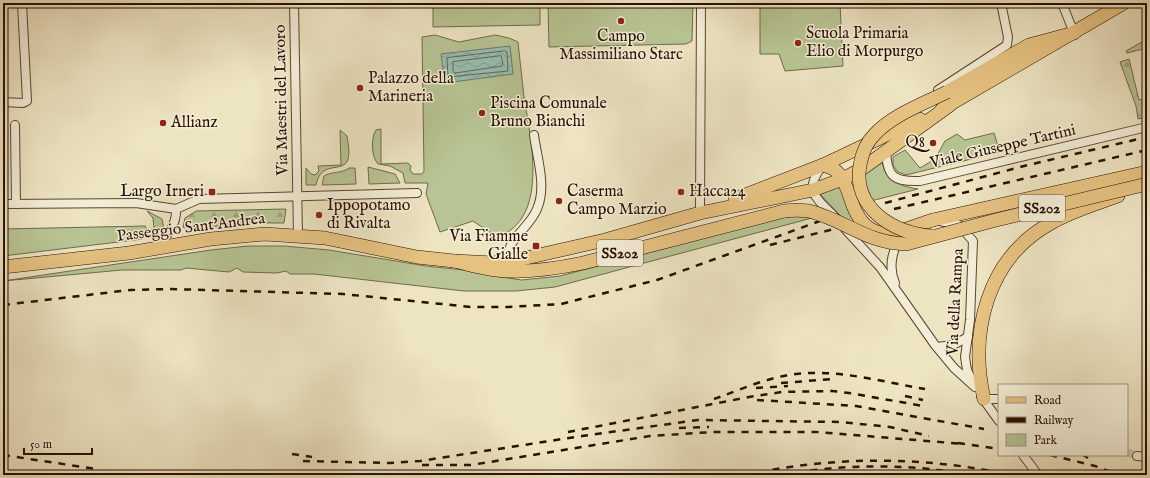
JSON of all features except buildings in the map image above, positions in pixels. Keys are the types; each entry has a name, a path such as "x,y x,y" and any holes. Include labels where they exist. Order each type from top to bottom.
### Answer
{"main road":[{"path":"700,213 822,166 950,105 1124,3"},
{"name":"SS202","path":"938,236 921,235 898,228 877,216 868,206 862,194 859,170 866,147 873,135 892,121 947,92 1028,45 1074,33"},
{"path":"454,261 483,263 507,261 605,240 700,213 813,190 843,179 886,151 950,105"},
{"path":"822,166 834,169 843,179"},
{"name":"SS202","path":"843,179 854,209 870,228 883,234 933,220 1147,172"},
{"name":"SS202","path":"454,261 507,271 532,271 557,268 583,263 784,211 808,211 868,237 893,244 906,244 996,220 1147,184"},
{"path":"987,404 979,371 982,323 986,302 998,272 1009,257 1033,235 1050,223 1097,203 1147,187"},
{"name":"Passeggio Sant'Andrea","path":"3,267 266,234 325,238 417,257 454,261"}],"street":[{"path":"3,102 23,103 27,101 22,3"},
{"name":"Via Maestri del Lavoro","path":"294,3 298,236"},
{"path":"700,213 701,3"},
{"path":"903,128 900,121 902,113 907,106 932,93 1007,45 1008,37 1000,3"},
{"path":"1062,3 1074,33"},
{"path":"15,125 16,204"},
{"name":"Viale Giuseppe Tartini","path":"886,151 887,164 891,174 896,179 906,182 920,181 1147,127"},
{"path":"507,261 506,252 511,243 530,222 538,209 541,198 541,182 534,135"},
{"path":"813,190 812,182 822,166"},
{"name":"Via della Rampa","path":"813,190 823,205 869,254 897,289 937,347 954,368 975,387"},
{"path":"3,204 136,203 176,209 199,199 417,193"},
{"name":"Via della Rampa","path":"793,194 810,198 823,205"},
{"path":"153,249 173,226 176,217 176,209"},
{"name":"Via della Rampa","path":"933,220 959,225 973,241 968,337 965,357 967,370 975,387 998,420"},
{"name":"Via della Rampa","path":"897,289 893,278 892,259 898,242 908,228"},
{"path":"937,347 953,346 968,337"},
{"path":"987,404 998,399"},
{"path":"1025,456 1037,473"},
{"path":"1137,456 1147,457"}],"green space":[{"path":"433,3 540,3 540,25 433,27"},
{"name":"Campo Massimiliano Starc","path":"548,3 693,3 692,41 686,44 549,47"},
{"path":"760,3 840,3 843,66 785,71 779,54 760,54"},
{"name":"Piscina Comunale Bruno Bianchi","path":"435,35 459,42 495,35 509,38 518,42 524,97 530,132 533,173 531,192 526,210 517,225 502,235 489,232 473,221 440,232 426,194 428,183 405,183 403,173 390,166 378,164 374,157 372,147 374,133 376,130 381,129 381,164 408,163 411,166 410,170 413,174 422,174 424,171 422,37"},
{"path":"1147,39 1147,48 1127,53 1126,51"},
{"path":"1129,59 1139,100 1147,98 1147,117 1138,119 1136,106 1120,62"},
{"path":"340,130 347,136 349,153 346,163 342,166 327,169 319,177 316,185 306,185 306,168 311,174 315,175 319,171 318,166 341,165"},
{"path":"994,133 1000,152 906,175 898,172 893,165 893,157 905,150 920,168 935,159 945,141 957,134 965,140"},
{"path":"882,160 883,167 890,178 899,184 918,189 859,204 857,196 860,176"},
{"path":"368,167 395,174 400,183 369,184"},
{"path":"349,168 355,168 356,184 322,185 324,176"},
{"path":"840,185 860,227 847,223 819,193"},
{"path":"286,209 284,223 237,223 188,231 183,227 185,218 196,211"},
{"path":"147,211 162,219 164,229 149,234 143,239 3,256 3,229 145,226 148,231 154,228 153,218"},
{"path":"798,215 812,218 555,287 516,291 464,291 314,274 290,274 286,271 277,273 243,272 237,268 229,272 186,268 181,270 122,270 3,281 211,250 248,246 284,246 329,250 426,266 483,272 501,277 522,280 560,276 784,217"}],"water":[{"path":"510,46 513,74 445,83 441,54"}],"tunnel":[{"path":"1128,452 1137,456"}],"railway":[{"path":"885,203 1024,166 1147,137"},
{"path":"894,209 1147,150"},
{"path":"3,305 130,290 171,289 343,294 471,307 508,307 561,304 657,280 820,221"},
{"path":"770,245 834,229"},
{"path":"714,399 775,378 812,373 828,373 861,377 925,389"},
{"path":"781,383 833,379"},
{"path":"756,388 788,386"},
{"path":"568,432 782,392 832,391 923,406"},
{"path":"905,396 923,400"},
{"path":"757,400 856,406 984,429"},
{"path":"303,461 390,463 420,461 698,420 841,422 890,427 929,436"},
{"path":"679,428 709,427"},
{"path":"422,465 471,465 650,436 713,432 817,432 964,444"},
{"path":"958,443 998,449"},
{"path":"292,454 312,457"},
{"path":"3,455 96,469"},
{"path":"1054,456 1095,466 1119,475"},
{"path":"745,475 794,466 868,461 942,464 1018,475"},
{"path":"783,475 805,471 875,466 923,468 968,475"},
{"path":"3,471 183,475"}],"place":[{"name":"Campo Massimiliano Starc","path":"621,21"},
{"name":"Scuola Primaria Elio di Morpurgo","path":"798,43"},
{"name":"Palazzo della Marineria","path":"360,88"},
{"name":"Piscina Comunale Bruno Bianchi","path":"482,113"},
{"name":"Allianz","path":"163,123"},
{"name":"Q8","path":"933,143"},
{"name":"Largo Irneri","path":"212,192"},
{"name":"Hacca24","path":"681,192"},
{"name":"Caserma Campo Marzio","path":"559,201"},
{"name":"Ippopotamo di Rivalta","path":"319,215"},
{"name":"Via Fiamme Gialle","path":"536,246"}]}
